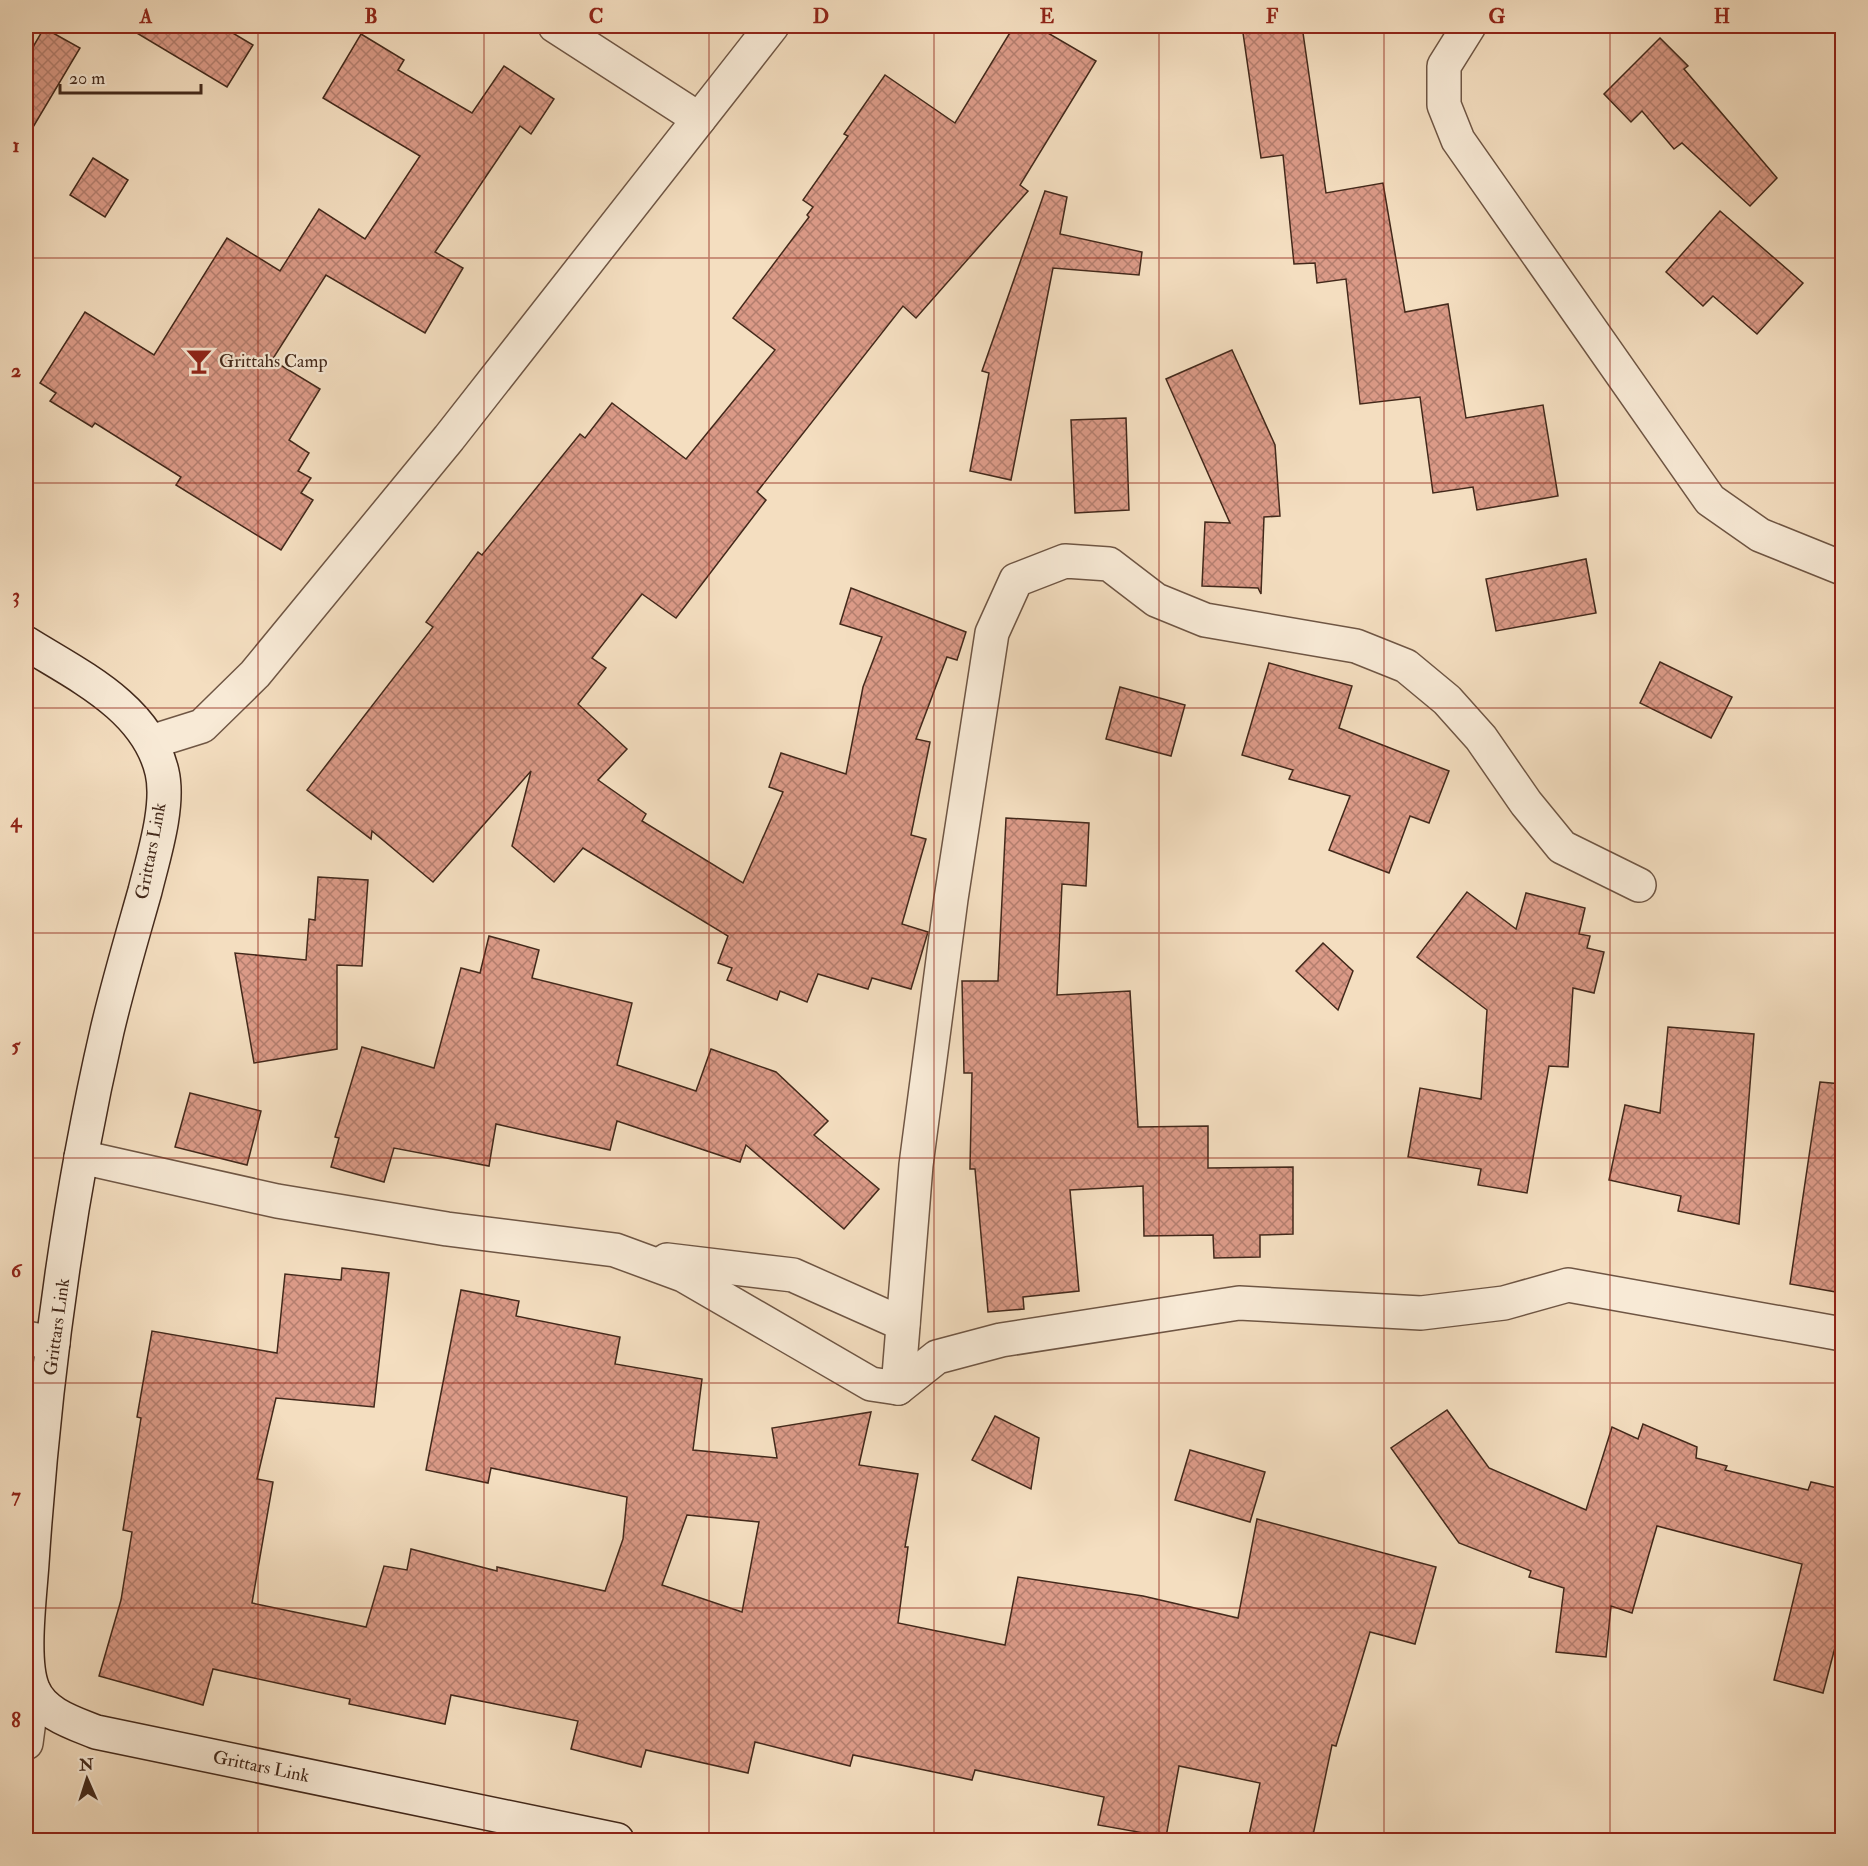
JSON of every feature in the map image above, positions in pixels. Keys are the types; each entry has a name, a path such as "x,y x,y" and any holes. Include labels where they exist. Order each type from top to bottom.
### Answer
{"street":[{"path":"555,26 699,119"},
{"path":"151,742 202,726 255,674 449,438 772,26"},
{"path":"1469,26 1444,66 1444,105 1458,140 1710,500 1760,535 1842,568"},
{"path":"898,1388 916,1165 951,899 992,633 1016,580 1065,561 1109,564 1156,600 1205,620 1356,646 1406,666 1447,700 1481,738 1526,803 1562,846 1639,885"},
{"name":"Grittars Link","path":"26,643 102,692 130,714 151,742 163,774 162,813 154,857 108,1030 39,1340 36,1516 27,1644 33,1690 54,1714 96,1732 617,1840"},
{"path":"81,1157 277,1201 447,1229 615,1250 683,1275 871,1384 898,1388 937,1358 1001,1340 1239,1303 1421,1312 1504,1303 1568,1285 1842,1334"},
{"path":"630,1256 794,1275 903,1324"},
{"path":"26,1743 33,1690"}],"building":[{"path":"125,26 221,26 253,45 227,87"},
{"path":"1014,26 1036,26 1096,61 1020,185 1028,191 916,318 903,306 757,492 766,500 676,618 642,594 592,658 606,668 578,704 627,749 598,780 646,814 642,821 743,883 783,792 769,787 781,753 846,774 863,687 882,637 840,624 851,588 966,632 957,660 947,657 916,739 930,742 911,835 926,839 902,924 928,932 911,989 872,978 868,989 818,974 807,1002 780,991 777,1000 727,980 732,968 718,963 728,936 583,848 554,882 512,846 531,771 433,882 372,831 371,839 307,790 433,627 426,622 478,552 482,555 580,434 585,438 612,403 686,459 775,350 733,318 809,217 807,215 813,207 803,200 848,136 844,134 885,75 955,123"},
{"path":"1242,26 1302,26 1326,193 1383,183 1405,312 1448,304 1466,418 1543,405 1558,496 1477,510 1473,487 1433,493 1420,397 1360,404 1346,279 1317,283 1315,263 1294,264 1283,155 1261,158"},
{"path":"44,28 80,48 26,139 26,59"},
{"path":"361,34 404,60 398,70 472,113 504,66 554,99 531,134 520,126 435,252 463,268 425,333 326,275 272,360 320,389 289,440 309,453 298,471 311,478 301,493 313,500 281,550 176,485 181,477 95,423 92,427 50,401 56,393 40,383 85,312 154,355 227,238 280,271 319,209 365,239 420,156 323,98"},
{"path":"1660,38 1688,66 1684,69 1777,178 1750,206 1682,143 1674,149 1642,111 1631,122 1604,94"},
{"path":"93,158 128,180 105,217 70,195"},
{"path":"1045,191 1067,197 1060,234 1142,252 1139,275 1053,268 1011,480 970,471 989,373 982,371"},
{"path":"1720,211 1803,283 1757,334 1713,296 1703,306 1666,272"},
{"path":"1232,350 1275,445 1280,516 1264,517 1261,594 1258,588 1202,586 1205,522 1230,523 1166,379"},
{"path":"1126,418 1129,510 1075,513 1071,420"},
{"path":"1586,559 1596,613 1496,631 1486,579"},
{"path":"1660,662 1732,697 1711,738 1640,703"},
{"path":"1269,663 1352,686 1339,728 1449,771 1429,823 1410,816 1389,873 1329,850 1350,796 1289,779 1293,770 1242,755"},
{"path":"1120,687 1185,705 1171,756 1106,739"},
{"path":"1006,818 1089,823 1086,886 1062,884 1057,995 1130,991 1138,1127 1208,1126 1208,1168 1293,1167 1293,1234 1260,1235 1260,1257 1214,1258 1213,1235 1144,1236 1143,1186 1070,1190 1079,1291 1023,1297 1024,1309 988,1312 975,1169 970,1169 972,1073 964,1073 962,981 998,981"},
{"path":"318,877 368,880 362,966 337,965 337,1049 254,1063 235,953 306,960 309,919 315,920"},
{"path":"1467,892 1516,929 1526,893 1585,908 1579,934 1590,936 1587,948 1604,952 1594,993 1573,988 1568,1067 1549,1066 1527,1193 1478,1185 1481,1169 1408,1157 1420,1088 1481,1099 1487,1010 1417,957"},
{"path":"489,936 539,950 532,978 632,1003 617,1065 696,1091 711,1049 776,1072 828,1121 814,1135 879,1189 844,1229 746,1145 740,1162 617,1121 610,1150 496,1124 489,1166 394,1148 384,1182 331,1167 339,1138 335,1137 362,1047 434,1068 461,968 480,973"},
{"path":"1323,943 1353,971 1338,1010 1296,971"},
{"path":"1668,1027 1754,1034 1739,1224 1678,1211 1681,1196 1609,1180 1625,1105 1660,1113"},
{"path":"1820,1082 1842,1084 1842,1293 1790,1284"},
{"path":"190,1093 261,1111 247,1165 175,1147"},
{"path":"342,1268 389,1273 374,1407 276,1398 257,1479 273,1482 252,1603 366,1627 384,1566 407,1570 411,1549 497,1571 497,1567 605,1591 623,1539 627,1497 491,1468 488,1483 426,1470 461,1290 519,1301 516,1316 620,1337 615,1364 702,1379 693,1450 777,1458 772,1428 871,1412 859,1465 918,1474 905,1547 908,1547 898,1623 1005,1645 1018,1577 1143,1596 1238,1618 1257,1519 1436,1567 1415,1644 1370,1632 1336,1746 1332,1745 1312,1840 1248,1840 1260,1783 1179,1766 1166,1837 1098,1825 1104,1797 975,1770 972,1780 853,1755 850,1766 755,1742 748,1773 646,1750 641,1767 571,1749 578,1721 451,1695 445,1724 349,1704 350,1699 213,1669 203,1705 99,1676 121,1600 132,1532 123,1530 141,1418 137,1417 152,1331 277,1353 285,1274 341,1280","holes":["687,1515 759,1522 742,1612 662,1585"]},
{"path":"1447,1410 1489,1468 1586,1510 1612,1427 1638,1439 1643,1424 1697,1447 1696,1458 1727,1466 1725,1470 1808,1490 1811,1482 1842,1489 1842,1621 1823,1693 1774,1680 1802,1564 1657,1526 1632,1613 1611,1606 1606,1657 1556,1652 1564,1588 1529,1577 1531,1571 1459,1543 1391,1448"},
{"path":"995,1416 1039,1438 1031,1489 972,1460"},
{"path":"1190,1450 1265,1472 1250,1522 1175,1500"}],"place":[{"name":"Grittahs Camp","path":"199,361"}]}
